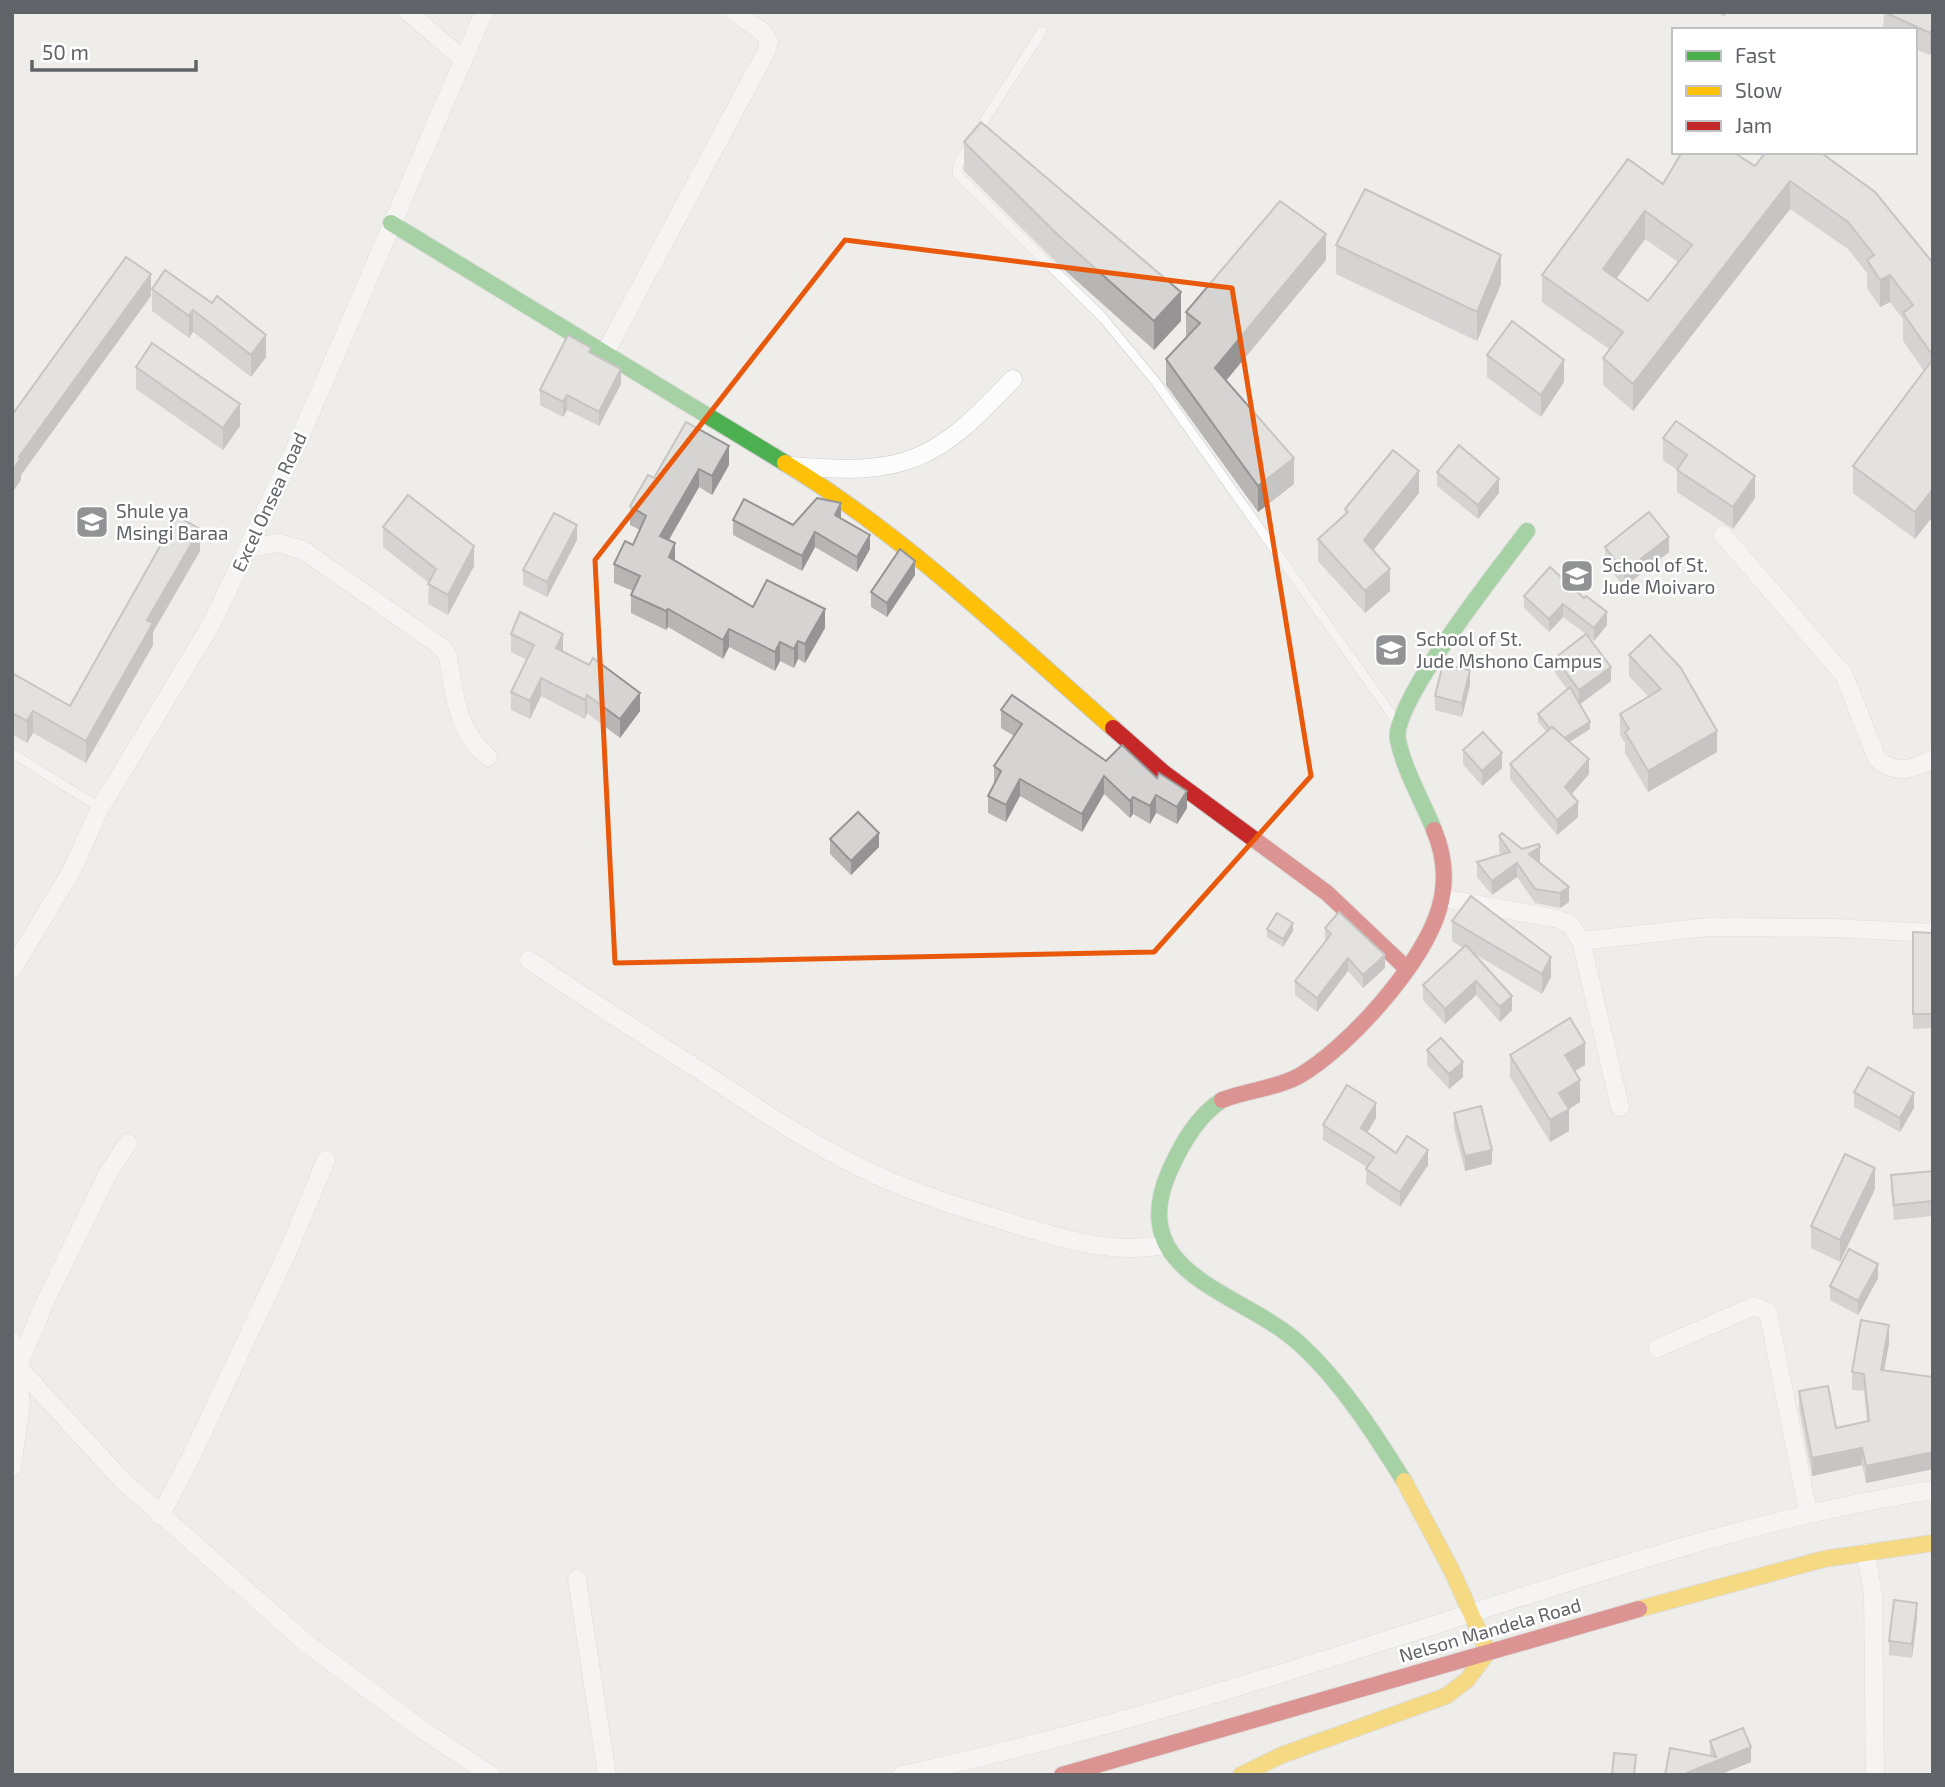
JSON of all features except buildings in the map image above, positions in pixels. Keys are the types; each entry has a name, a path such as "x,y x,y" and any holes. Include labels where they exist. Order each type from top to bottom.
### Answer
{"street":[{"path":"408,12 464,60"},
{"name":"Excel Onsea Road","path":"12,970 71,872 100,808 211,625 331,369 391,223 484,12"},
{"path":"605,353 766,52 769,41 763,32 734,12"},
{"path":"391,223 790,466 849,506 935,572 1164,773 1327,893 1405,967"},
{"path":"790,466 858,469 889,466 916,458 943,446 976,418 1013,379"},
{"path":"1241,1775 1282,1755 1446,1696 1467,1680 1488,1653 1436,1536 1361,1415 1301,1345 1260,1314 1213,1286 1175,1258 1164,1245 1158,1206 1166,1182 1206,1112 1221,1100 1300,1076 1334,1052 1405,967 1432,928 1446,880 1442,850 1397,738 1398,724 1421,681 1527,531"},
{"path":"1723,535 1844,675 1877,759 1902,771 1911,770 1933,759"},
{"path":"248,548 278,543 303,550 440,646 447,654 459,718 468,738 488,757"},
{"path":"1442,898 1559,919 1570,924 1581,941 1620,1107"},
{"path":"1581,941 1708,927 1933,933"},
{"path":"529,960 628,1027 789,1128 884,1179 970,1210 1084,1243 1140,1250 1164,1245"},
{"path":"18,1367 44,1304 108,1173 128,1143"},
{"path":"160,1516 288,1251 326,1160"},
{"path":"1658,1348 1754,1306 1768,1312 1808,1512"},
{"path":"12,1341 18,1367 12,1467"},
{"path":"18,1367 121,1479 160,1516 358,1684 491,1775"},
{"path":"902,1775 968,1761 1145,1713 1703,1540 1808,1512 1933,1490"},
{"name":"Nelson Mandela Road","path":"1062,1775 1720,1586 1824,1559 1933,1543"},
{"path":"1866,1553 1873,1594 1875,1775"},
{"path":"577,1579 607,1775"}],"lane":[{"path":"1042,31 964,152 957,164 957,174 1104,318 1155,381 1398,724"},
{"path":"12,753 100,808"}],"highlighted area":[{"path":"845,240 1232,288 1311,776 1154,952 615,963 595,560"}],"traffic: fast":[{"path":"391,223 785,463"},
{"path":"1434,830 1401,751 1398,740 1400,722 1411,697 1450,635 1527,531"},
{"path":"1222,1100 1205,1114 1191,1132 1169,1172 1159,1207 1162,1235 1176,1258 1196,1277 1277,1326 1316,1360 1357,1409 1404,1481"}],"traffic: slow":[{"path":"785,463 872,522 955,588 1113,728"},
{"path":"1241,1775 1282,1755 1446,1696 1467,1680 1488,1652 1452,1571 1404,1481"},
{"path":"1639,1609 1824,1559 1933,1543"}],"traffic: jam":[{"path":"1113,728 1164,773 1327,893 1405,967"},
{"path":"1222,1100 1271,1087 1299,1076 1339,1046 1401,979 1430,931 1442,899 1444,869 1434,830"},
{"path":"1062,1775 1639,1609"}],"place":[{"name":"Shule ya Msingi Baraa","path":"92,522"},
{"name":"School of St. Jude Moivaro","path":"1577,576"},
{"name":"School of St. Jude Mshono Campus","path":"1391,650"}]}
